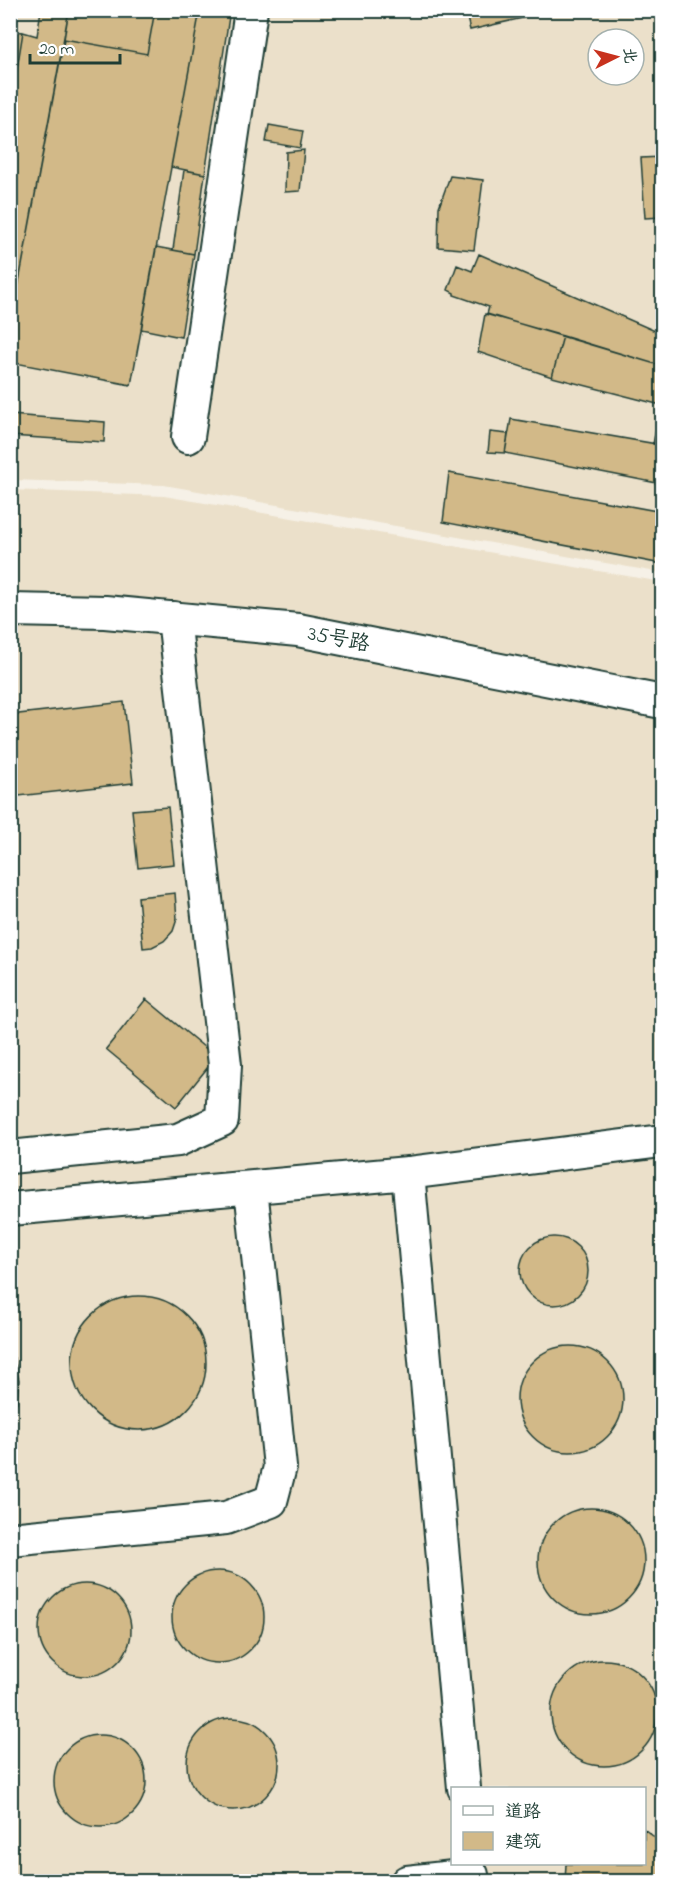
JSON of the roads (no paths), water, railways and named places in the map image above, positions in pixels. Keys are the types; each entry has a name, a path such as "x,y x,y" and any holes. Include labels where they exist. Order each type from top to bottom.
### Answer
{"street":[{"path":"188,437 251,10"},
{"name":"35号路","path":"10,610 105,612 298,630 663,702"},
{"path":"10,1157 178,1140 222,1120 225,1065 174,618"},
{"path":"10,1209 408,1173 663,1141"},
{"path":"408,1173 464,1787"},
{"path":"10,1539 226,1518 271,1501 280,1467 251,1188"},
{"path":"407,1881 472,1873"}]}
